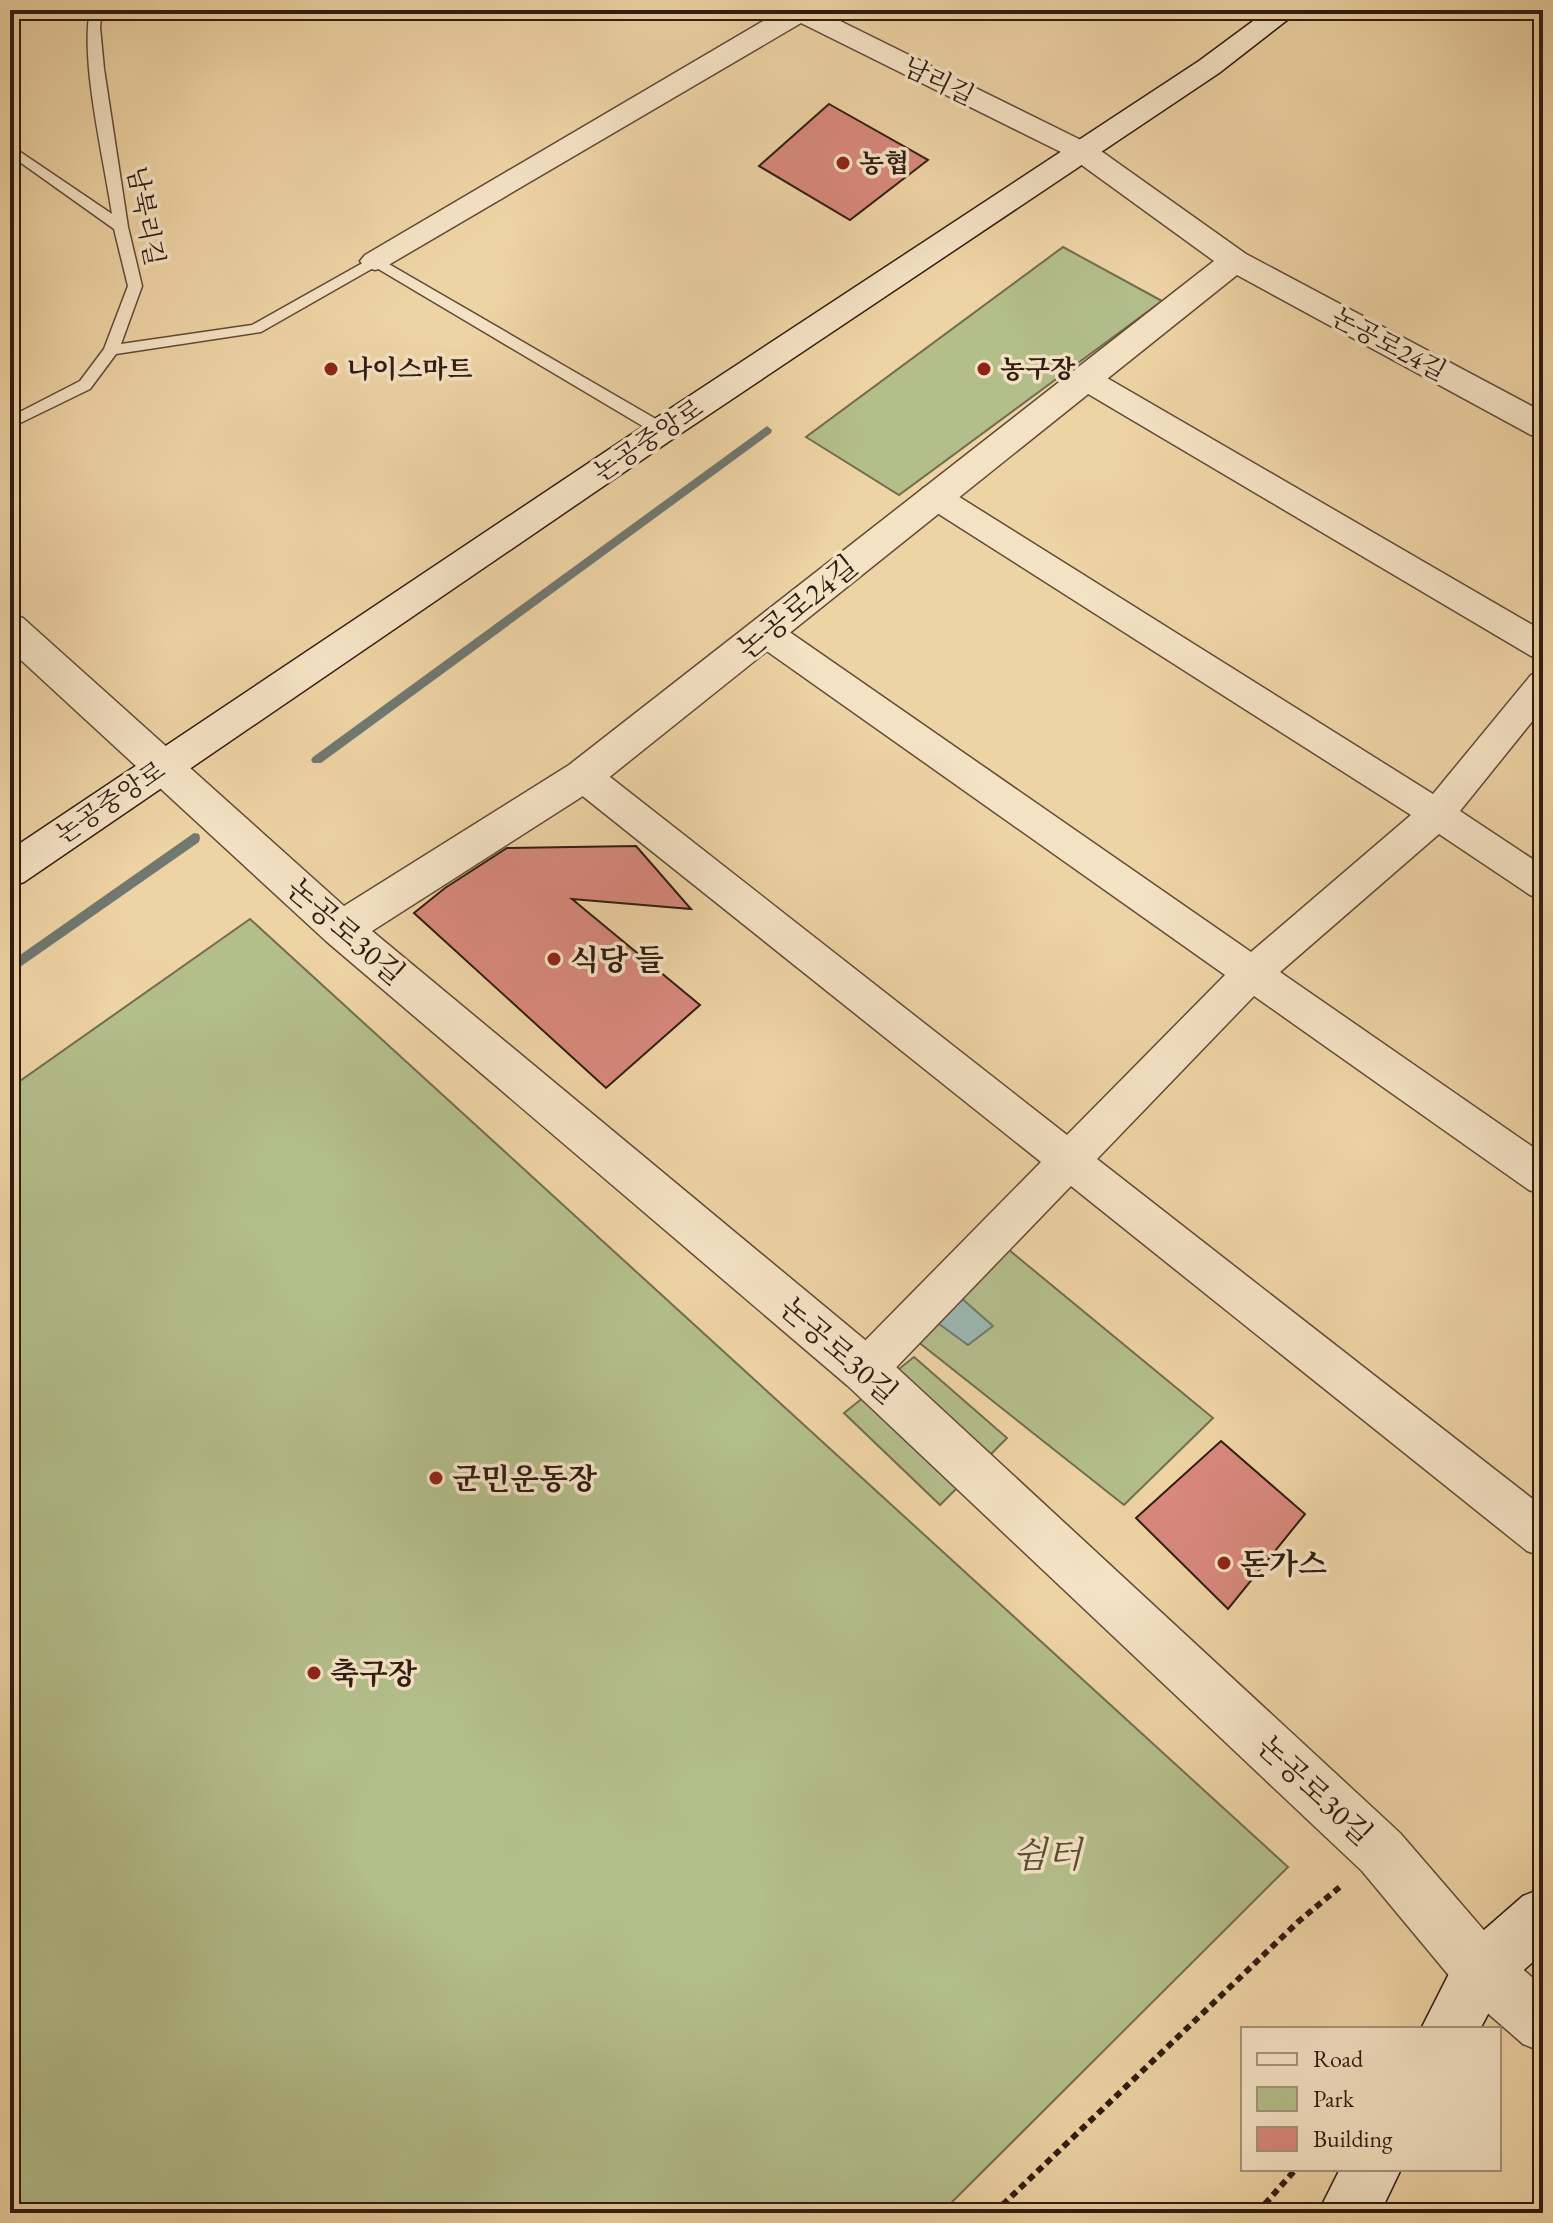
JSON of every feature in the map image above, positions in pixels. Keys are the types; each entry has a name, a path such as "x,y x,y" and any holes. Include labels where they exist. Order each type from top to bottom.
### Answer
{"street":[{"name":"논공중앙로","path":"10,871 662,430 1209,67 1286,10"},
{"name":"남리길","path":"800,11 1083,152"},
{"path":"375,261 800,11"},
{"name":"논공로24길","path":"1083,152 1235,261 1543,427"},
{"name":"논공로24길","path":"341,929 583,776 1235,261"},
{"path":"1084,378 1543,647"},
{"path":"934,496 1437,814 1543,885"},
{"name":"논공로30길","path":"10,628 341,929 865,1370 1381,1852 1481,1970 1543,2024"},
{"path":"766,633 1543,1177"},
{"path":"865,1370 1252,973 1437,814 1543,684"},
{"path":"583,776 1543,1535"},
{"path":"1450,2027 1481,1970 1543,1916"},
{"path":"1348,2213 1371,2171"}],"lane":[{"name":"남북리길","path":"10,423 85,385 111,350 135,286 121,227 97,69 93,27 96,10"},
{"path":"10,149 121,227"},
{"path":"111,350 256,329 375,261 662,430"}],"path":[{"path":"994,2213 1299,1921 1381,1852"},
{"path":"1257,2213 1294,2171"},
{"path":"1251,2213 1249,2206 1264,2213"}],"green space":[{"name":"농구장","path":"1063,247 1162,301 899,495 806,437"},
{"name":"군민운동장","path":"250,919 1288,1867 941,2213 10,2213 10,1088"},
{"path":"986,1231 1213,1418 1124,1505 893,1322"},
{"path":"914,1357 1007,1438 940,1505 844,1413"}],"water":[{"path":"951,1289 993,1326 968,1345 924,1313"}],"building":[{"name":"농협","path":"829,104 928,160 850,220 759,166"},
{"name":"식당 들","path":"636,846 691,909 572,899 700,1005 606,1088 414,913 445,888 507,848"},
{"name":"돈가스","path":"1221,1441 1305,1514 1228,1609 1136,1518"}],"waterway":[{"path":"317,760 767,430"},
{"path":"10,969 194,838"}],"place":[{"name":"농협","path":"843,163"},
{"name":"나이스마트","path":"331,369"},
{"name":"농구장","path":"984,369"},
{"name":"식당 들","path":"554,959"},
{"name":"군민운동장","path":"436,1478"},
{"name":"돈가스","path":"1224,1563"},
{"name":"축구장","path":"314,1673"}],"park label":[{"name":"쉼터","path":"1047,1854"}]}
